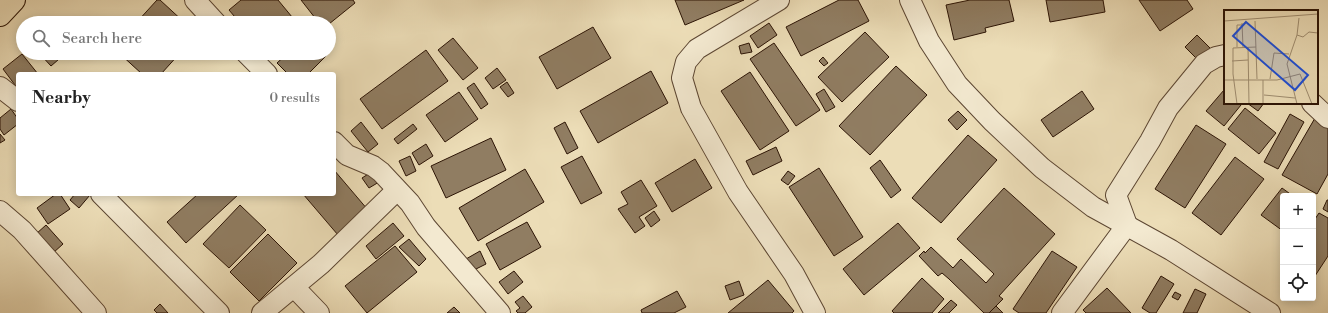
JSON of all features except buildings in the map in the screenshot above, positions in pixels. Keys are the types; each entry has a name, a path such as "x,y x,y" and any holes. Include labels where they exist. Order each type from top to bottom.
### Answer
{"main road":[{"path":"0,15 14,0"}],"street":[{"path":"195,0 210,16"},
{"path":"779,0 697,49 686,62 682,78 691,108 738,192 794,274 815,313"},
{"path":"910,0 929,41 957,84 982,111 1042,168 1093,207 1171,250 1270,313"},
{"path":"1127,226 1116,195 1150,141 1168,108 1204,64 1216,57 1224,55"},
{"path":"253,60 266,72"},
{"path":"0,87 16,99"},
{"path":"1313,104 1328,118"},
{"path":"336,144 347,155 373,166 381,172 410,203 426,226 500,313"},
{"path":"262,313 294,288 321,264 397,190"},
{"path":"103,196 219,313"},
{"path":"0,210 22,230 96,313"},
{"path":"1062,313 1127,226"},
{"path":"294,288 319,313"}]}
